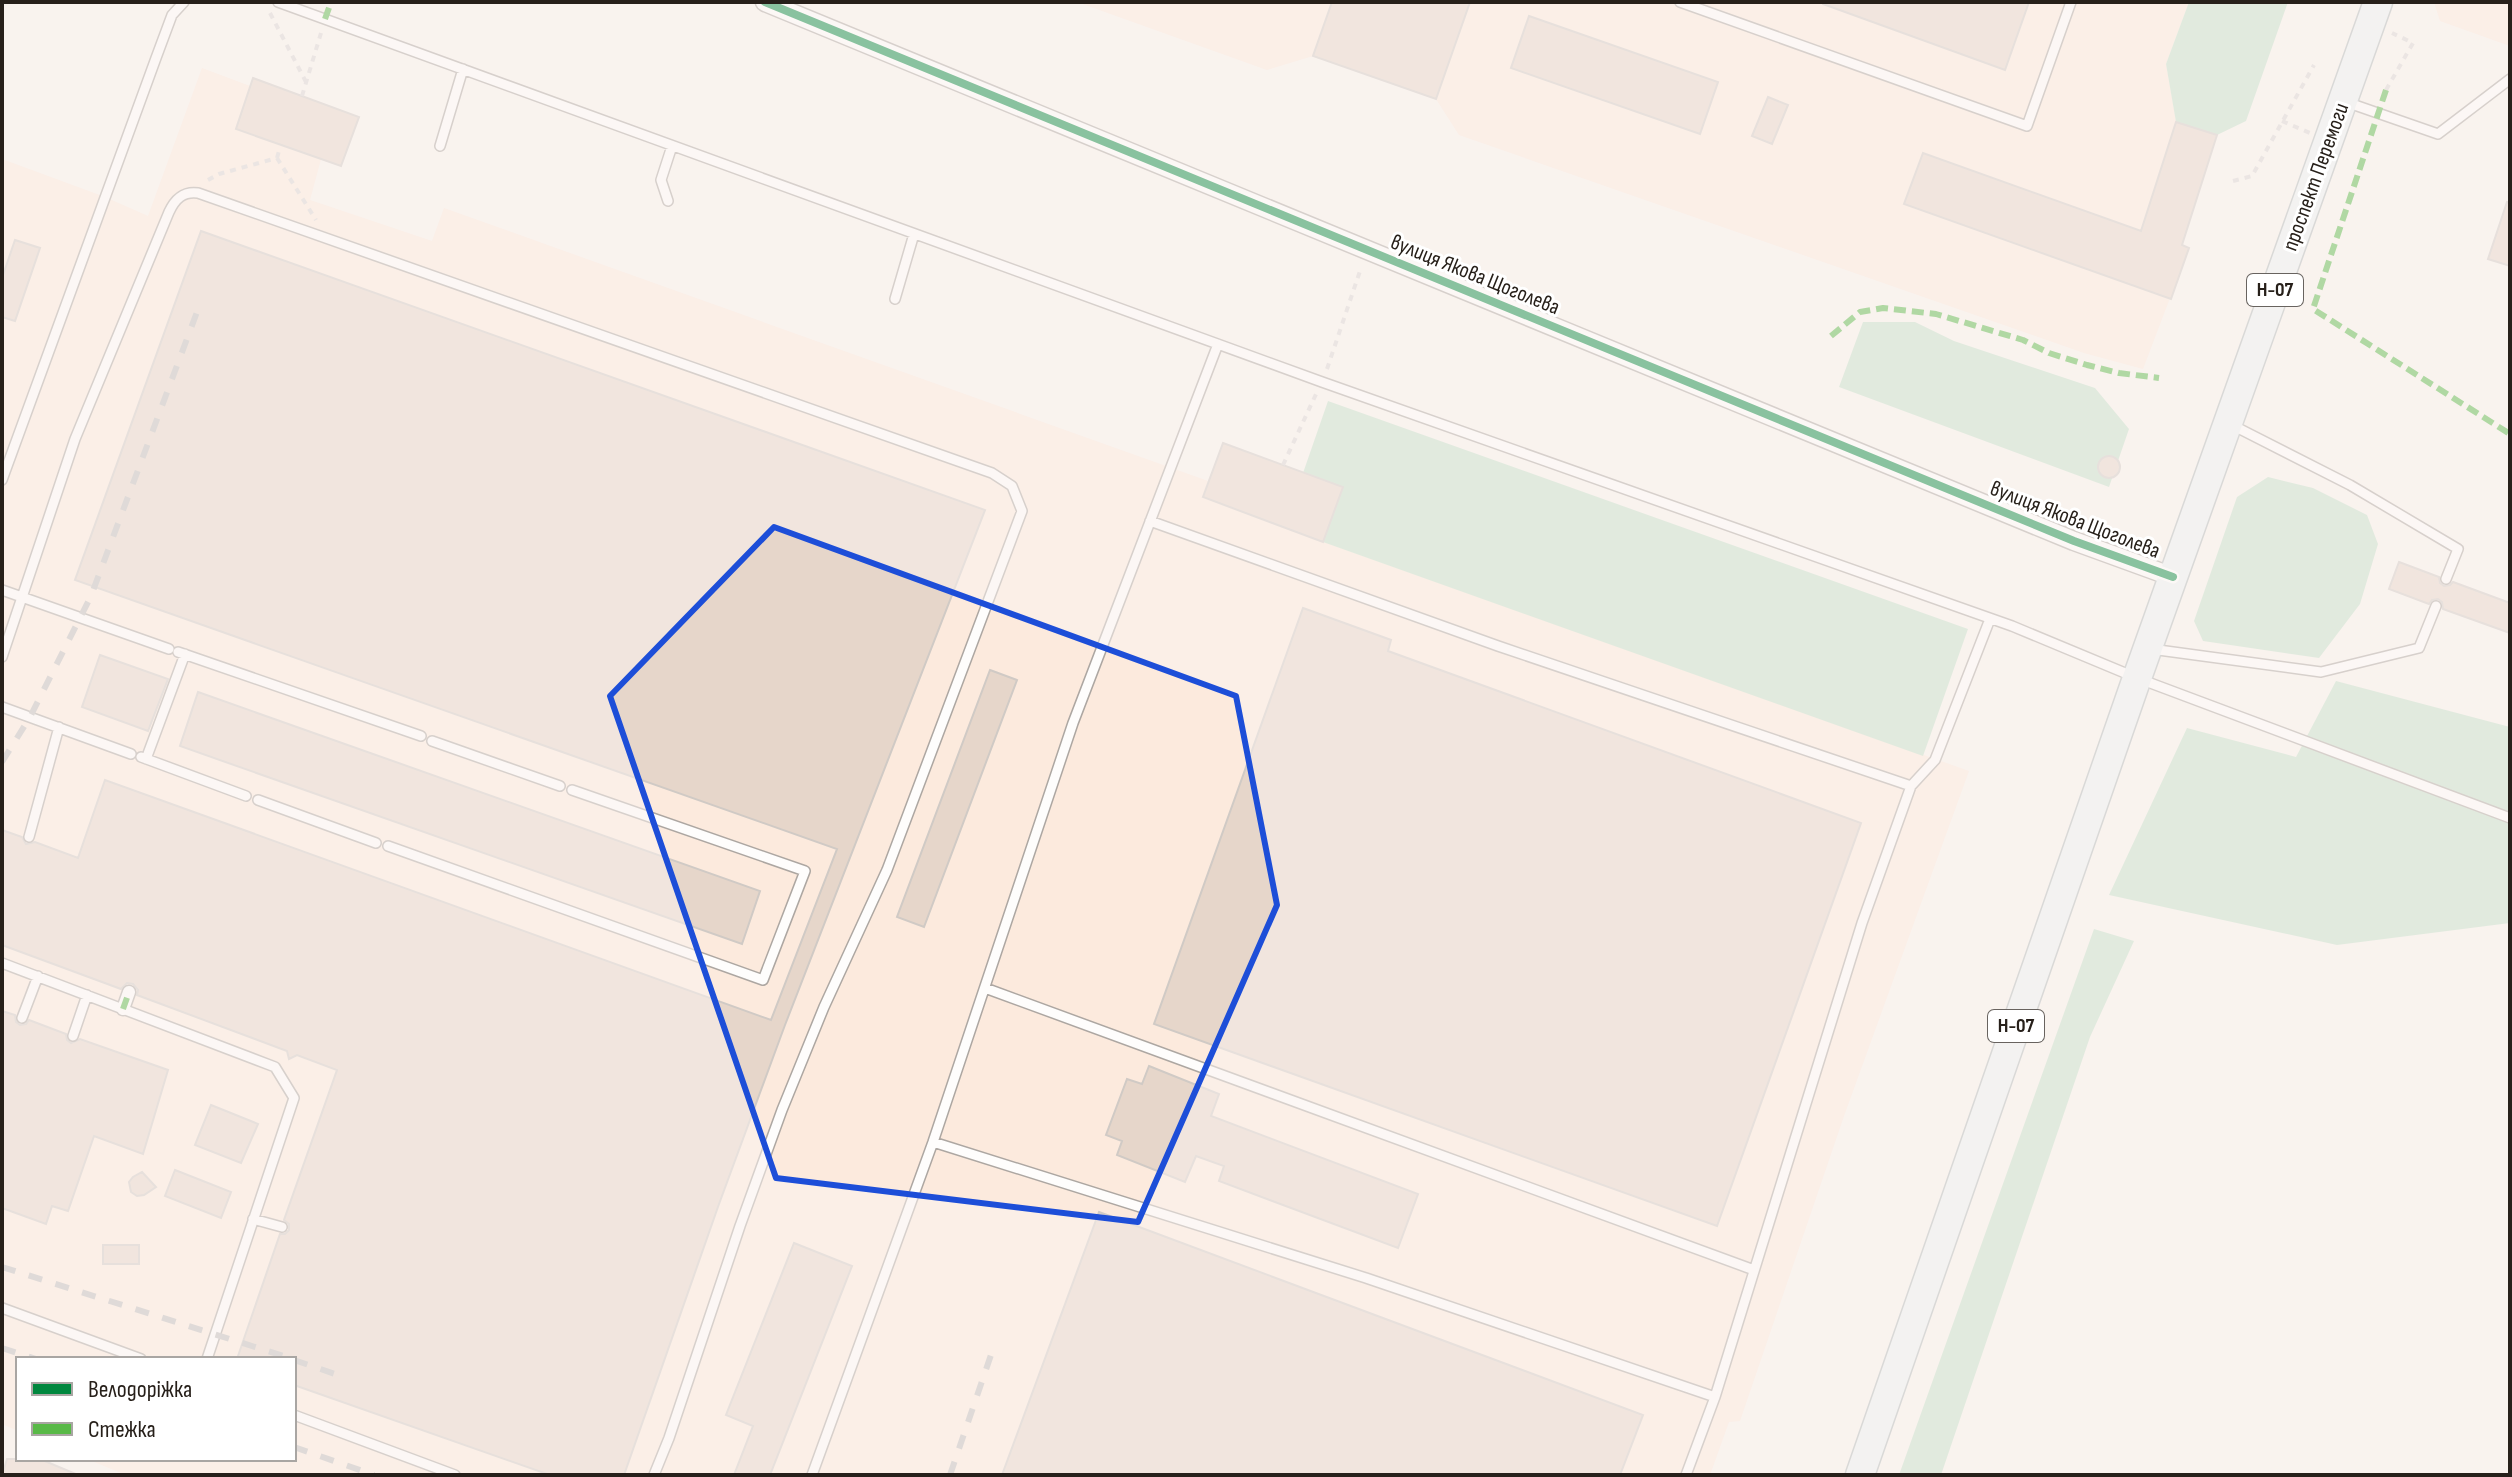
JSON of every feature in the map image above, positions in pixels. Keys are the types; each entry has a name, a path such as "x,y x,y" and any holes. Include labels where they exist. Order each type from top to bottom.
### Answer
{"main road":[{"name":"проспект Перемоги","path":"2173,577 2374,12"},
{"name":"Н-07","path":"1860,1475 2173,577"}],"street":[{"name":"вулиця Якова Щоголева","path":"765,2 2074,541 2173,577"},
{"path":"123,1009 129,992"}],"lane":[{"path":"2,480 178,2"},
{"path":"172,15 184,2"},
{"path":"278,2 1322,382 1990,619 2137,678 2510,818"},
{"path":"1680,2 2027,126 2071,2"},
{"path":"440,146 463,69"},
{"path":"2343,101 2438,134 2510,79"},
{"path":"668,201 661,180 672,146"},
{"path":"2,657 81,425 174,201 188,192 992,473 1012,486 1022,511 1001,573 887,870 824,1007 782,1110 654,1475"},
{"path":"895,299 914,234"},
{"path":"812,1475 933,1142 1073,723 1218,344"},
{"path":"2228,423 2350,485 2458,549 2446,579"},
{"path":"1150,521 1498,646 1911,786"},
{"path":"2,590 421,736"},
{"path":"2148,649 2321,672 2419,648 2436,606"},
{"path":"1686,1475 1715,1397 1862,923 1911,786 1935,760 1990,619"},
{"path":"139,757 177,651"},
{"path":"2,707 246,796"},
{"path":"29,837 59,727"},
{"path":"432,741 560,786"},
{"path":"388,846 763,980 805,871 572,790"},
{"path":"258,800 376,843"},
{"path":"2,963 275,1067 294,1098 208,1357"},
{"path":"22,1018 38,976"},
{"path":"985,988 1754,1270"},
{"path":"73,1036 87,995"},
{"path":"933,1142 1366,1278 1715,1397"},
{"path":"253,1219 282,1227"},
{"path":"2,1308 136,1357"},
{"path":"296,1416 455,1475"}],"path":[{"path":"265,2 306,82"},
{"path":"2374,12 2413,43 2386,90"},
{"path":"302,96 325,19"},
{"path":"2233,181 2252,176 2314,65"},
{"path":"280,147 277,158 318,223"},
{"path":"219,174 277,158"},
{"path":"1333,355 1367,251"},
{"path":"1283,465 1322,382"}],"highlighted area":[{"path":"774,527 1236,696 1277,905 1138,1222 776,1178 610,696"}],"shaded area":[{"path":"1077,2 2189,2 2166,64 2176,121 2217,135 2182,245 2189,248 2143,369 2084,353 1459,135 1436,99 1313,56 1267,70"},
{"path":"2434,2 2510,2 2510,46 2440,21"},
{"path":"202,68 250,86 236,129 321,159 310,200 432,241 444,208 1208,481 1223,443 1343,487 1324,542 1969,771 1844,1116 1740,1421 1729,1422 1710,1475 126,1475 92,1461 296,1461 296,1357 16,1357 16,1430 2,1424 2,159 148,216"}],"green space":[{"path":"2189,2 2288,2 2246,121 2217,135 2176,122 2166,64"},
{"path":"1863,322 1915,322 1954,341 2095,388 2129,429 2109,487 1839,387"},
{"path":"1328,401 1968,629 1923,756 1323,542 1343,488 1303,473"},
{"path":"2268,477 2313,488 2367,515 2378,544 2360,604 2319,658 2203,641 2194,621 2237,497"},
{"path":"2336,681 2510,727 2510,923 2337,945 2109,895 2187,728 2296,757"},
{"path":"2094,929 2134,941 2090,1037 1941,1475 1899,1475"}],"building":[{"path":"1332,2 1470,2 1436,99 1313,56"},
{"path":"1823,2 2029,2 2005,70"},
{"path":"1529,16 1718,82 1700,134 1511,68"},
{"path":"253,78 359,117 341,166 236,129"},
{"path":"1768,97 1788,105 1772,144 1752,136"},
{"path":"2176,122 2217,135 2182,245 2189,248 2171,299 1904,204 1923,153 2141,231"},
{"path":"2507,202 2510,203 2510,266 2488,259"},
{"path":"201,231 985,510 785,1025 624,1475 550,1475 296,1386 296,1357 238,1357 280,1234 289,1230 289,1224 284,1220 337,1070 297,1055 289,1059 287,1051 137,995 138,990 133,984 127,983 121,989 2,945 2,830 22,837 26,844 35,842 78,858 105,780 771,1020 837,849 75,580"},
{"path":"15,240 40,248 15,321 2,317 2,278"},
{"path":"1223,443 1343,487 1323,542 1203,497"},
{"path":"2109,456 2117,459 2120,467 2117,475 2109,478 2101,475 2098,467 2101,459"},
{"path":"2399,562 2439,577 2444,586 2453,582 2510,603 2510,633 2443,609 2438,599 2429,604 2389,589"},
{"path":"1303,608 1391,640 1388,651 1861,823 1717,1226 1154,1024"},
{"path":"100,655 168,679 148,731 82,707"},
{"path":"990,670 1017,680 924,927 897,917"},
{"path":"198,692 760,891 742,944 180,746"},
{"path":"2,1011 15,1015 20,1025 29,1020 66,1034 71,1043 80,1039 168,1070 143,1154 94,1136 68,1211 52,1206 46,1224 2,1208"},
{"path":"1149,1066 1219,1094 1211,1116 1418,1194 1398,1248 1219,1181 1224,1166 1196,1156 1185,1182 1117,1155 1122,1141 1106,1135 1127,1079 1142,1084"},
{"path":"211,1105 258,1124 241,1163 195,1145"},
{"path":"175,1170 231,1192 221,1218 165,1196"},
{"path":"142,1172 156,1187 137,1196 131,1192 129,1182"},
{"path":"1099,1212 1643,1415 1620,1475 1002,1475"},
{"path":"794,1243 852,1266 770,1475 734,1475 753,1426 726,1415"},
{"path":"103,1245 139,1245 139,1264 103,1264"},
{"path":"7,1459 16,1459 45,1461 78,1475 2,1475"}],"railway":[{"path":"2,762 30,717 91,596 200,304"},
{"path":"2,1267 287,1357"},
{"path":"2,1348 30,1357"},
{"path":"950,1475 993,1349"},
{"path":"296,1361 338,1375"},
{"path":"296,1448 374,1475"}],"marked path":[{"path":"325,19 331,2"},
{"path":"2386,90 2313,309 2510,434"},
{"path":"1831,336 1860,312 1883,308 1936,314 2023,340 2049,353 2087,365 2159,378"},
{"path":"123,1009 129,992"}],"cycle path":[{"path":"765,2 2074,541 2173,577"}]}
